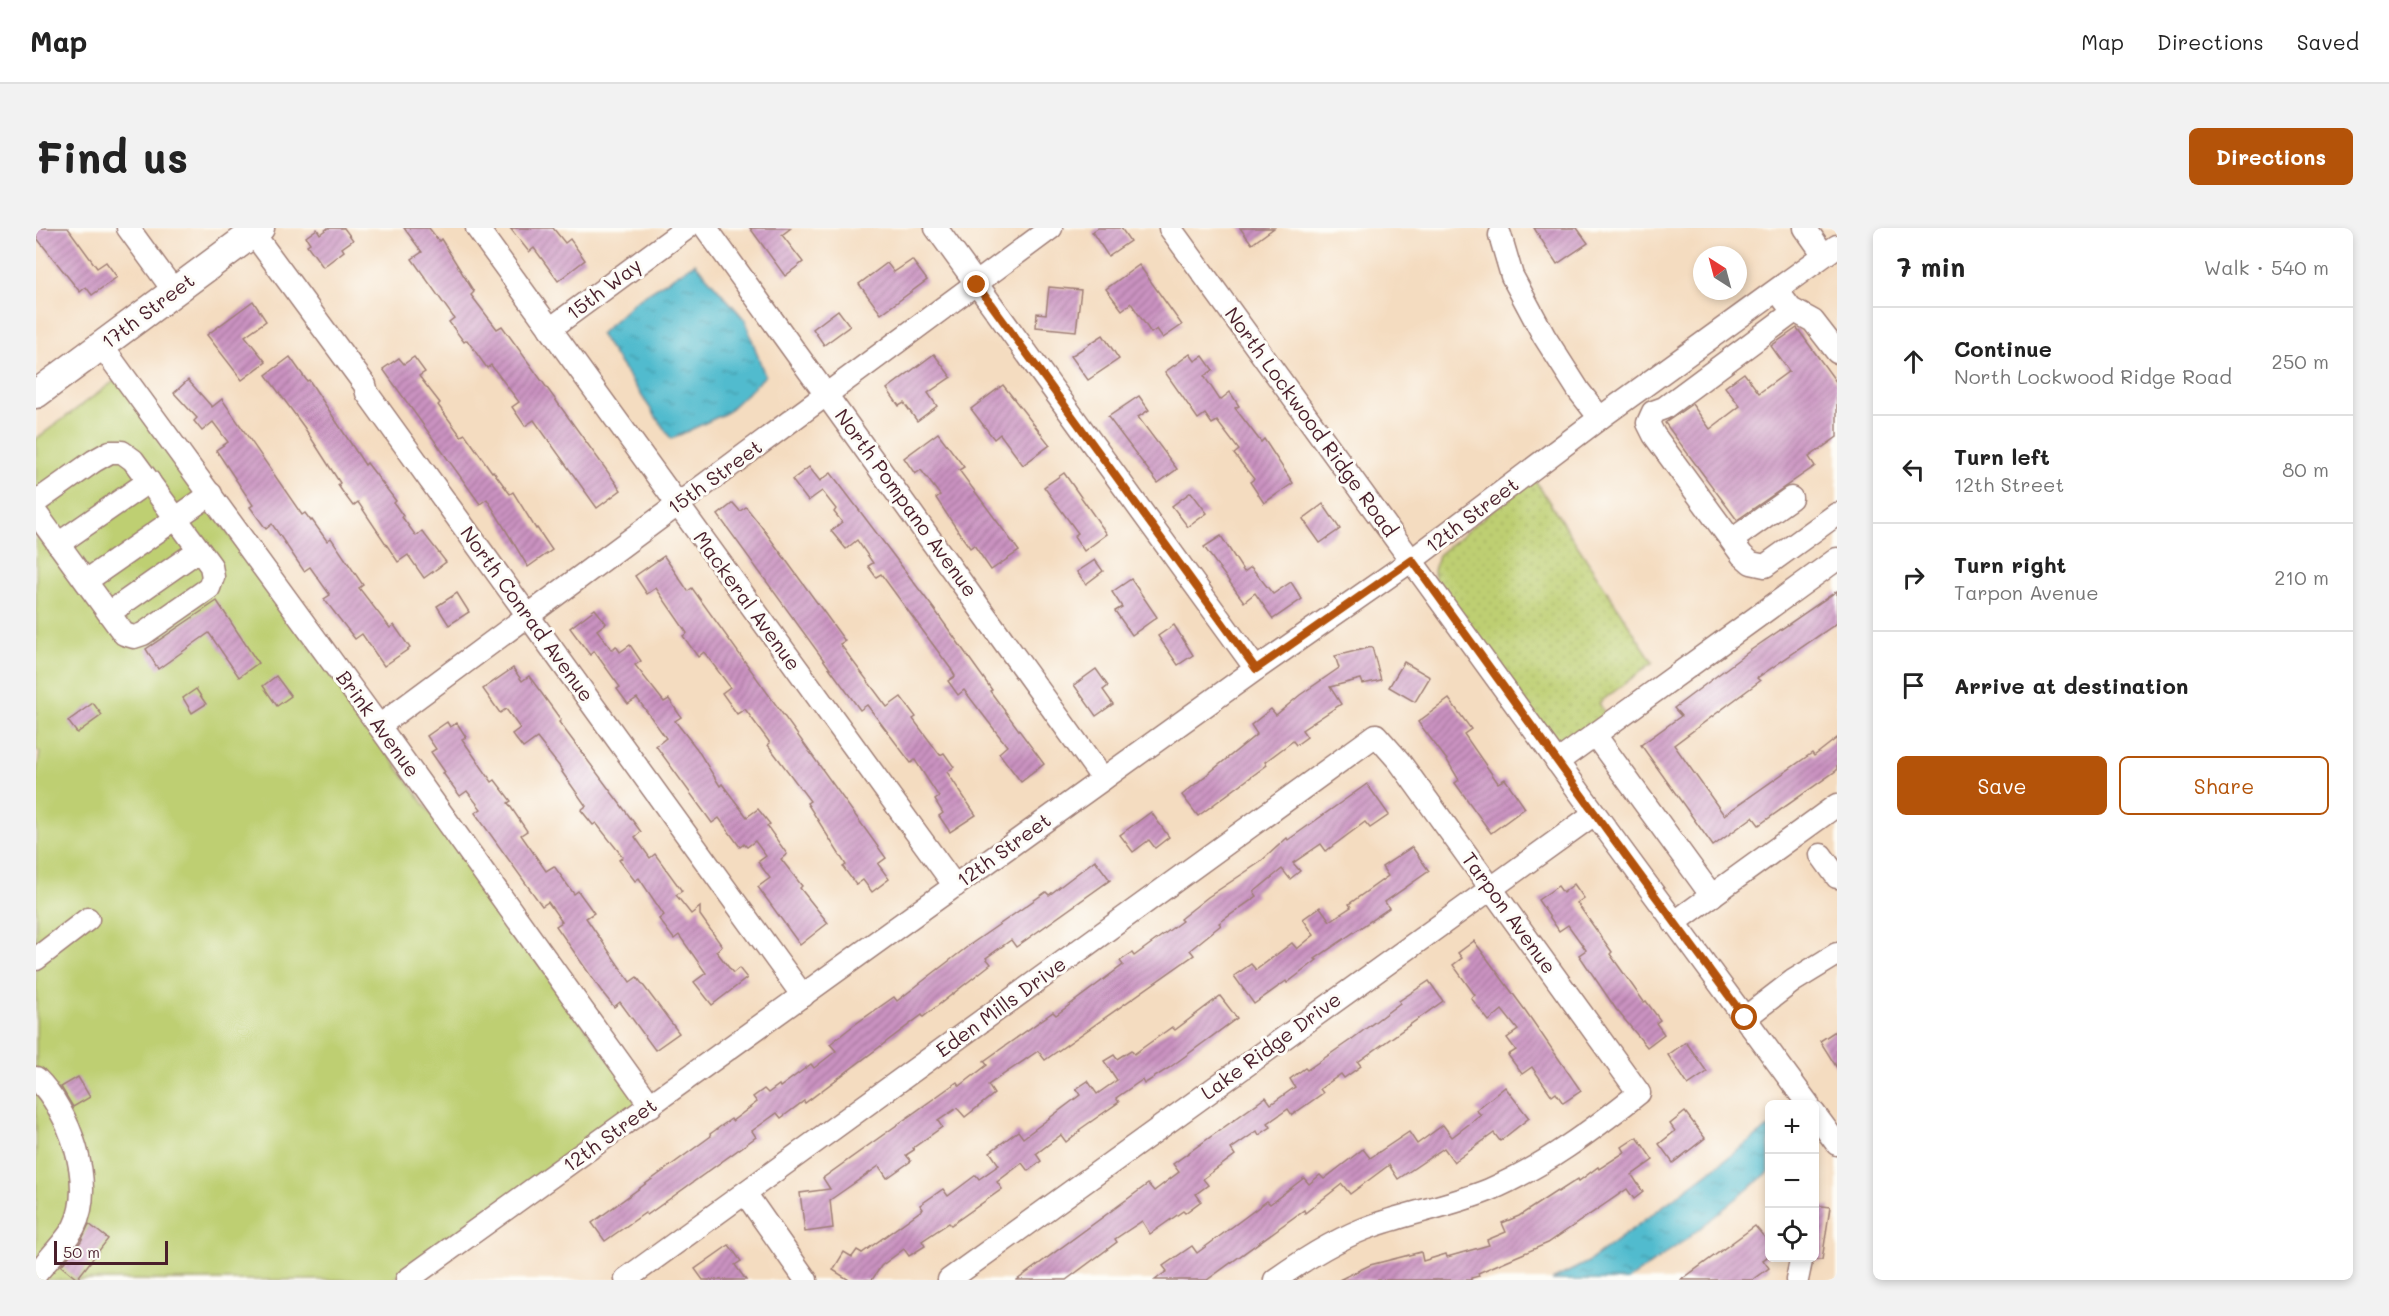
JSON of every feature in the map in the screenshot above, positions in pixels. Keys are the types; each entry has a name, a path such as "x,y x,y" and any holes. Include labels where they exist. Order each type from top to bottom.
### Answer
{"main road":[{"name":"17th Street","path":"36,394 256,231"}],"street":[{"path":"128,228 174,291"},
{"name":"Mackeral Avenue","path":"477,228 955,885"},
{"name":"15th Way","path":"550,329 687,228"},
{"name":"North Pompano Avenue","path":"706,228 1103,779"},
{"path":"936,228 1256,669"},
{"name":"15th Street","path":"379,726 1051,228"},
{"name":"North Lockwood Ridge Road","path":"1170,228 1594,814 1805,1100"},
{"path":"1805,228 1831,251"},
{"name":"North Conrad Avenue","path":"256,231 365,385 367,393 803,996"},
{"path":"1500,235 1512,276 1544,336 1579,391 1600,418"},
{"name":"12th Street","path":"421,1276 955,885 1412,560 1600,418 1831,251"},
{"path":"1776,290 1791,309 1814,321 1837,352"},
{"path":"1791,309 1788,316 1778,324 1664,408 1653,412 1648,423 1654,435 1751,563 1765,566 1837,514"},
{"name":"Brink Avenue","path":"101,345 379,726 651,1106"},
{"path":"1637,392 1653,412"},
{"path":"36,502 94,461 110,452 122,452 133,460 210,566 213,577 209,588 143,634 134,637 124,634 36,513"},
{"path":"58,544 149,481"},
{"path":"86,581 211,494"},
{"path":"1732,540 1791,498"},
{"path":"109,613 199,550"},
{"path":"1557,762 1837,559"},
{"name":"Tarpon Avenue","path":"1275,1280 1318,1251 1344,1237 1400,1216 1458,1201 1513,1178 1542,1162 1639,1093 1398,761 1376,735"},
{"name":"Eden Mills Drive","path":"626,1280 1376,735"},
{"path":"1595,735 1712,896"},
{"path":"1674,923 1837,806"},
{"name":"Lake Ridge Drive","path":"949,1280 1594,814"},
{"path":"1821,855 1837,877"},
{"path":"36,959 88,920"},
{"path":"1745,1018 1793,981 1837,954"},
{"path":"36,1078 67,1121 78,1159 84,1193 74,1227 36,1274"},
{"path":"1819,1119 1837,1144"},
{"path":"745,1193 806,1280"}],"green space":[{"path":"117,379 640,1103 392,1280 36,1280 36,775 40,752 36,750 36,439"},
{"path":"1533,477 1653,662 1599,703 1606,715 1557,746 1435,580 1434,571 1438,555"}],"water":[{"path":"695,263 745,320 765,376 726,413 671,439 600,334 635,301"},
{"path":"1765,1130 1765,1175 1688,1238 1628,1280 1552,1280 1588,1262"}],"building":[{"path":"36,228 68,228 97,268 106,262 117,277 92,295 86,287 80,292 36,237"},
{"path":"328,228 344,228 353,240 342,248 344,251 323,267 307,245 310,243 306,237 317,229 320,234"},
{"path":"404,228 429,228 439,241 441,239 474,292 471,295 497,329 502,326 621,490 597,508 534,420 525,426 512,407 519,402 491,365 487,368 467,340 464,342 449,322 454,318 412,259 422,252"},
{"path":"510,228 553,228 565,243 570,239 585,260 558,281 534,248 529,252"},
{"path":"750,228 791,228 782,235 803,262 785,276"},
{"path":"1098,228 1121,228 1130,241 1108,256 1092,232"},
{"path":"1240,228 1274,228 1252,244"},
{"path":"1534,228 1577,228 1588,243 1557,264"},
{"path":"912,260 927,280 881,314 859,284 887,263 894,272"},
{"path":"1139,265 1182,325 1163,338 1157,329 1151,333 1131,303 1122,310 1106,289"},
{"path":"1049,287 1081,290 1076,331 1036,327 1037,313 1046,314"},
{"path":"253,301 266,321 245,336 266,362 242,380 207,335"},
{"path":"838,310 850,326 824,345 813,329"},
{"path":"1797,328 1837,383 1837,437 1809,457 1815,466 1737,520 1665,423 1692,404 1710,429 1740,406 1725,387 1744,373 1759,393 1789,371 1771,346"},
{"path":"1103,335 1119,359 1088,380 1071,356"},
{"path":"934,354 951,377 928,393 937,406 917,421 904,403 899,406 887,389"},
{"path":"1190,354 1195,361 1203,356 1213,370 1204,376 1220,400 1230,392 1239,406 1235,408 1261,442 1264,439 1293,483 1264,503 1250,482 1254,479 1234,454 1239,450 1217,421 1212,424 1205,414 1198,419 1165,372"},
{"path":"290,357 307,381 309,380 365,465 367,463 396,501 394,503 402,517 416,536 422,531 446,562 424,578 408,555 398,562 358,502 353,506 304,427 266,375"},
{"path":"414,357 425,372 419,376 440,403 438,405 461,436 465,434 510,494 513,492 552,550 528,567 487,499 480,504 383,369 399,358 404,364"},
{"path":"188,380 212,407 222,399 302,515 305,513 312,520 327,541 331,538 363,585 359,588 390,628 394,625 410,648 384,666 362,634 355,639 324,599 330,595 310,567 304,571 272,524 266,529 250,507 253,505 216,450 228,442 213,422 202,431 194,421 197,418 174,393"},
{"path":"1003,385 1050,445 1023,465 1000,434 994,439 971,409"},
{"path":"1139,396 1149,410 1138,417 1177,469 1158,483 1108,417"},
{"path":"938,433 964,467 959,470 1019,551 991,570 974,545 970,548 960,534 936,498 940,495 921,470 915,474 904,458"},
{"path":"809,467 820,481 831,473 934,609 1044,764 1021,782 999,753 1007,746 964,690 958,695 948,681 955,676 951,669 881,574 876,577 868,566 873,563 857,540 846,549 831,531 842,522 834,512 836,509 822,491 808,501 792,480"},
{"path":"1064,473 1107,534 1084,551 1074,536 1078,533 1044,487"},
{"path":"1191,492 1207,513 1188,527 1172,506"},
{"path":"733,503 740,511 746,507 761,526 845,641 840,644 887,707 901,697 916,717 913,719 940,755 944,753 954,767 947,772 976,815 950,832 939,816 943,813 935,800 939,797 915,760 911,763 867,705 860,710 718,515"},
{"path":"1323,504 1340,529 1320,543 1303,519"},
{"path":"1221,536 1244,572 1251,567 1273,594 1291,582 1302,599 1273,619 1255,593 1244,602 1204,547"},
{"path":"664,556 688,591 692,588 886,858 878,864 889,879 872,892 863,880 856,885 843,867 846,865 807,803 810,801 768,745 770,743 745,709 737,714 722,693 730,687 704,652 698,657 683,636 687,633 656,588 647,594 635,576"},
{"path":"1095,560 1103,571 1086,584 1077,572"},
{"path":"1131,579 1157,617 1132,635 1115,611 1122,607 1112,592"},
{"path":"1837,591 1837,623 1757,678 1760,681 1674,745 1724,815 1812,753 1814,756 1837,738 1837,770 1759,825 1753,817 1713,846 1641,745 1681,716 1674,708 1751,650"},
{"path":"457,593 469,612 449,625 437,606"},
{"path":"217,601 258,663 239,677 209,633 158,669 146,649"},
{"path":"595,609 606,623 597,630 612,650 616,646 620,652 630,645 641,661 635,665 664,702 669,699 681,717 675,721 697,749 720,786 722,784 747,817 758,809 770,824 767,826 787,854 781,859 802,886 800,888 828,923 800,945 758,887 770,878 758,862 766,856 755,841 747,847 744,844 740,847 719,818 712,823 656,746 666,738 637,698 628,704 617,689 620,687 594,651 590,655 570,628"},
{"path":"1174,625 1193,655 1178,665 1158,636"},
{"path":"1372,647 1381,680 1363,684 1361,679 1330,687 1341,704 1302,730 1307,737 1296,745 1293,741 1265,762 1267,765 1198,816 1182,795 1257,734 1251,725 1271,709 1276,715 1339,668 1335,656"},
{"path":"1404,662 1430,677 1415,702 1389,687"},
{"path":"513,668 522,681 529,676 561,720 559,722 641,832 635,837 650,858 655,854 682,891 676,895 691,914 700,907 700,915 722,946 716,951 733,973 739,968 747,978 712,1005 694,982 706,973 679,935 674,939 659,919 664,915 639,878 635,881 619,860 623,857 596,823 593,825 581,810 586,806 563,771 537,738 523,748 512,734 520,728 506,709 500,713 483,689"},
{"path":"1096,669 1108,686 1103,690 1113,704 1096,716 1074,685"},
{"path":"276,676 291,696 277,706 263,686"},
{"path":"196,689 206,704 192,713 183,698"},
{"path":"1449,699 1471,729 1464,734 1498,783 1505,779 1525,808 1491,833 1455,783 1459,780 1447,760 1418,722"},
{"path":"93,703 102,715 77,733 68,721"},
{"path":"447,722 450,727 457,723 466,737 462,739 492,782 495,780 511,801 508,803 527,831 521,835 546,871 554,866 574,894 578,891 594,913 586,918 630,982 637,977 679,1033 655,1050 620,1002 614,1007 602,992 556,926 562,922 548,902 542,906 475,813 481,809 467,791 460,796 443,773 445,772 431,752 436,749 427,736"},
{"path":"1367,784 1389,815 1370,828 1365,822 1326,851 1321,844 1293,863 1300,871 1290,879 1282,869 1254,892 1257,896 1219,923 1221,925 1190,950 1194,955 1045,1060 1038,1051 988,1085 994,1094 965,1117 957,1108 938,1121 942,1127 906,1155 911,1161 887,1178 879,1166 830,1200 833,1228 805,1232 800,1193 830,1189 823,1178 957,1082 960,1086 987,1065 984,1061 1053,1012 1056,1015 1123,965 1120,961 1132,953 1134,956 1182,921 1180,919 1208,897 1259,863 1287,838 1288,840"},
{"path":"1151,812 1169,837 1155,848 1149,840 1133,852 1120,835"},
{"path":"1412,847 1429,871 1385,902 1389,908 1315,959 1317,960 1287,983 1286,981 1254,1004 1234,976 1251,964 1256,970 1292,943 1297,949 1314,935 1303,919 1320,907 1330,921 1351,907 1349,904 1388,876 1382,867"},
{"path":"1095,860 1110,880 1016,947 1011,940 986,958 991,964 923,1017 922,1015 805,1103 804,1101 781,1118 777,1113 752,1131 756,1137 647,1215 645,1213 605,1241 592,1223 711,1136 710,1134 757,1102 753,1097 764,1089 768,1093 779,1085 780,1087 811,1064 814,1068 836,1051 830,1044 854,1025 894,997 897,1001 971,944 1046,892 1049,895"},
{"path":"1574,884 1584,898 1577,903 1644,1002 1646,1001 1660,1020 1656,1023 1664,1034 1647,1047 1616,1009 1579,955 1586,950 1568,925 1559,931 1538,900 1558,886 1563,893"},
{"path":"1474,941 1581,1091 1563,1103 1556,1093 1552,1096 1532,1067 1522,1074 1508,1055 1516,1050 1507,1038 1518,1030 1502,1010 1489,1021 1471,998 1475,995 1453,965 1462,958 1458,953"},
{"path":"1429,981 1443,1001 1358,1062 1361,1066 1344,1078 1341,1074 1320,1089 1323,1093 1292,1115 1288,1109 1268,1123 1271,1127 1259,1135 1257,1131 1231,1149 1235,1155 1203,1179 1208,1185 1196,1194 1201,1201 1185,1213 1183,1211 1150,1234 1142,1221 1115,1239 1117,1242 1066,1280 1017,1280 1148,1184 1154,1191 1179,1172 1173,1164 1266,1097 1271,1104 1295,1087 1290,1079 1352,1039 1400,1003 1399,1001"},
{"path":"1220,996 1237,1018 1169,1068 1144,1084 1142,1080 1116,1098 1119,1102 1066,1142 1061,1135 1036,1154 1041,1161 1028,1171 1022,1163 997,1182 1002,1189 951,1225 949,1223 922,1241 925,1246 909,1256 904,1249 881,1266 872,1280 849,1280 833,1270 844,1252 852,1257 857,1250 862,1253 923,1209 920,1205 943,1189 948,1196 976,1175 979,1179 999,1165 990,1152 1018,1131 1023,1138 1080,1095 1076,1089 1088,1081 1097,1094 1117,1080 1104,1061 1114,1055 1117,1059 1131,1050 1134,1054 1172,1027 1175,1030"},
{"path":"1837,1030 1837,1068 1820,1041"},
{"path":"1686,1042 1707,1072 1688,1085 1668,1055"},
{"path":"78,1077 90,1097 73,1107 61,1087"},
{"path":"1505,1087 1529,1118 1500,1141 1494,1133 1454,1162 1444,1148 1398,1179 1389,1165 1350,1194 1342,1184 1305,1213 1304,1210 1207,1280 1155,1280 1167,1271 1163,1266 1192,1246 1197,1253 1267,1201 1270,1204 1304,1178 1309,1184 1320,1175 1324,1179 1363,1149 1370,1158 1409,1132 1417,1144 1443,1125 1452,1137 1481,1115 1476,1110"},
{"path":"1685,1112 1705,1138 1673,1163 1659,1144 1675,1131 1670,1124"},
{"path":"1637,1137 1653,1160 1632,1175 1643,1192 1634,1199 1627,1189 1548,1243 1478,1273 1479,1276 1471,1280 1339,1280 1370,1265 1421,1252 1423,1261 1489,1245 1487,1240 1506,1232 1502,1223 1519,1216 1578,1179 1579,1181 1598,1167 1599,1169 1625,1152 1622,1147"},
{"path":"1819,1206 1830,1207 1822,1260 1819,1260"},
{"path":"89,1224 108,1239 77,1279 61,1266 81,1241"},
{"path":"1755,1226 1765,1238 1765,1259 1763,1260 1769,1268 1753,1280 1681,1280"},
{"path":"729,1245 741,1261 735,1265 746,1280 703,1280 695,1269"}],"route":[{"path":"977,285 1256,669 1412,560 1745,1018"}]}
